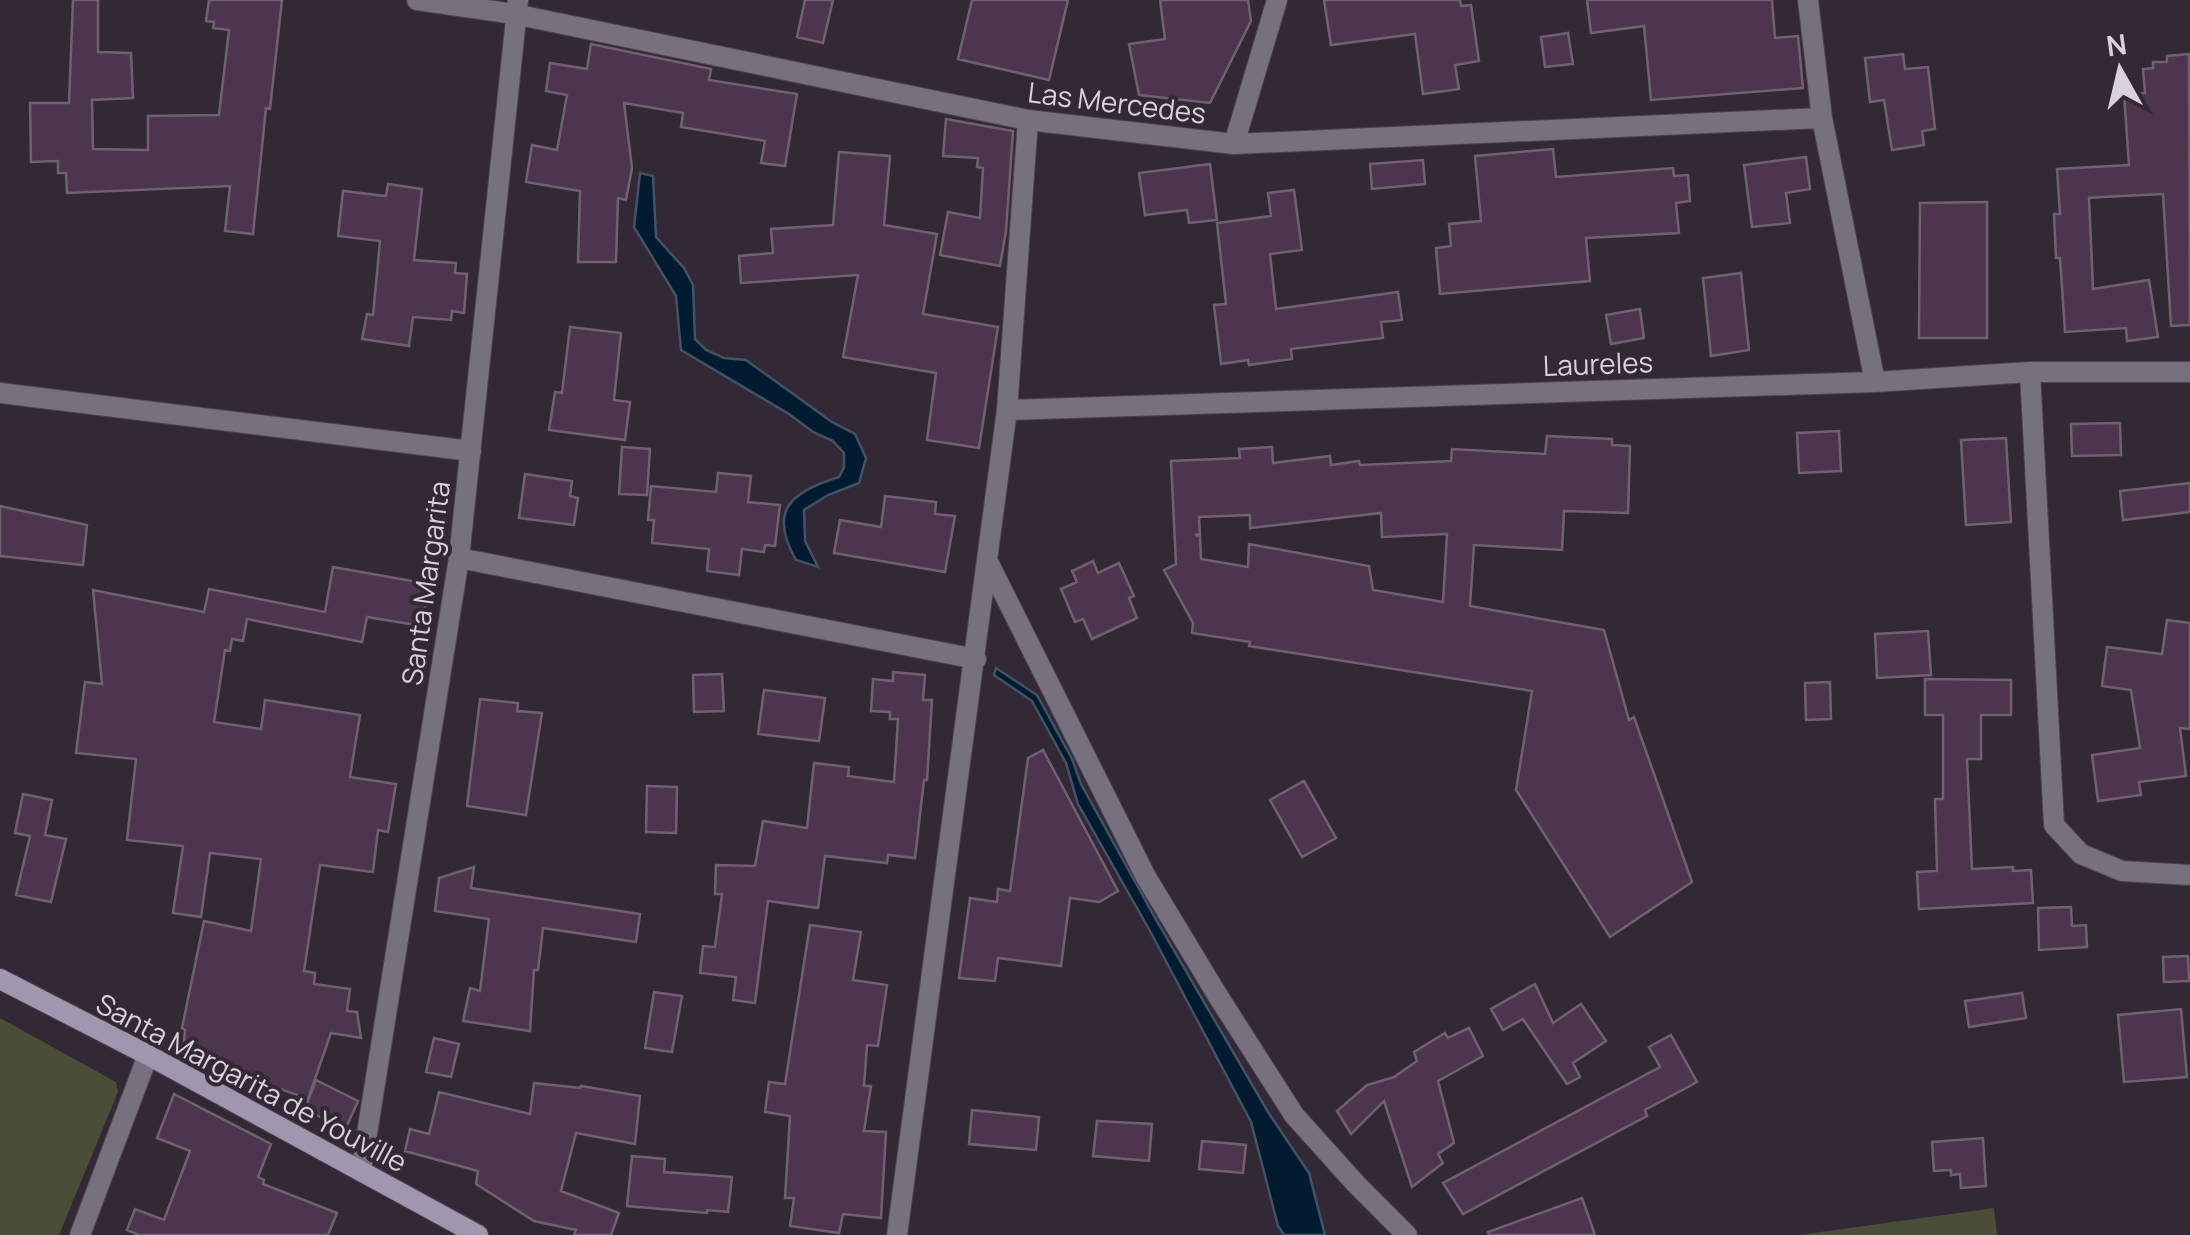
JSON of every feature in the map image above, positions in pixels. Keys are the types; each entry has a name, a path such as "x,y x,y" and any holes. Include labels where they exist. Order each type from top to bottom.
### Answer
{"main road":[{"name":"Santa Margarita de Youville","path":"0,979 478,1235"}],"street":[{"name":"Las Mercedes","path":"416,0 516,7 1028,120 1234,144 1822,118"},
{"path":"1234,144 1277,0"},
{"path":"1808,0 1822,118 1875,382"},
{"name":"Santa Margarita","path":"361,1171 459,558 516,7"},
{"path":"896,1235 1008,410 1028,120"},
{"path":"2030,372 2054,825 2082,854 2122,872 2190,876"},
{"name":"Laureles","path":"1008,410 1875,382 2030,372 2190,372"},
{"path":"0,393 472,450"},
{"path":"459,558 976,660"},
{"path":"988,562 1146,876 1218,996 1294,1115 1407,1235"},
{"path":"80,1235 148,1055"}],"green space":[{"path":"0,1018 116,1082 118,1092 59,1235 0,1235"},
{"path":"1994,1208 1997,1235 1799,1235"}],"water":[{"path":"640,173 653,176 656,237 684,268 693,285 695,339 706,350 724,358 746,360 855,434 866,458 859,483 804,510 805,541 818,567 796,560 788,543 784,516 796,497 839,477 844,453 833,441 681,350 676,296 634,227"},
{"path":"996,668 1037,695 1155,918 1268,1112 1309,1173 1325,1235 1284,1235 1278,1226 1251,1122 1078,804 1066,763 1032,701 994,675"}],"building":[{"path":"73,0 98,0 98,52 131,53 133,98 92,100 93,149 148,150 148,116 219,115 229,30 213,28 214,22 206,21 209,0 282,0 253,234 225,231 230,186 67,193 66,173 58,173 58,161 31,162 30,103 69,103"},
{"path":"805,0 833,0 823,43 797,37"},
{"path":"972,0 1068,0 1049,80 958,59"},
{"path":"1160,0 1248,0 1251,21 1210,103 1139,95 1129,44 1165,39"},
{"path":"1324,0 1460,0 1461,6 1471,5 1479,61 1455,65 1459,89 1423,94 1415,34 1331,45"},
{"path":"1587,0 1772,0 1775,38 1798,36 1803,88 1651,100 1644,26 1591,33"},
{"path":"1568,33 1573,64 1545,67 1541,37"},
{"path":"591,44 711,69 709,80 797,94 785,166 761,163 765,141 681,127 683,113 624,103 632,168 626,200 618,198 616,262 578,262 580,191 526,182 532,145 557,150 567,95 546,91 550,63 587,69"},
{"path":"1903,54 1905,69 1928,67 1935,129 1922,131 1924,145 1892,150 1884,100 1870,102 1865,58"},
{"path":"2189,54 2190,325 2171,326 2163,194 2103,197 2089,198 2093,289 2149,280 2158,337 2127,341 2126,328 2065,332 2060,258 2056,258 2054,214 2060,214 2057,169 2129,165 2124,94 2145,93 2143,69 2153,68 2153,62 2167,62 2167,56"},
{"path":"946,119 1013,131 1000,266 940,255 948,212 980,218 983,168 977,167 978,158 943,156"},
{"path":"1553,149 1556,177 1673,168 1674,176 1688,175 1690,201 1676,203 1679,233 1586,238 1590,281 1440,294 1436,248 1451,246 1449,224 1481,221 1475,156"},
{"path":"839,152 890,156 884,225 937,234 923,314 998,327 979,448 927,440 936,373 843,357 858,275 741,283 739,256 773,253 771,229 833,225"},
{"path":"1806,157 1810,189 1786,193 1790,223 1752,227 1744,165"},
{"path":"1423,160 1425,184 1372,189 1370,164"},
{"path":"1210,164 1217,220 1189,223 1187,210 1145,215 1139,173"},
{"path":"388,184 422,189 414,260 456,263 455,273 467,274 464,313 452,311 451,320 413,317 409,346 362,339 367,314 373,315 380,241 338,236 343,191 386,196"},
{"path":"1294,190 1302,250 1270,254 1276,309 1398,292 1402,320 1381,322 1383,338 1291,349 1292,359 1221,364 1214,305 1226,304 1217,223 1271,216 1268,193"},
{"path":"1987,202 1987,338 1919,338 1920,203"},
{"path":"1741,273 1749,350 1711,356 1703,278"},
{"path":"1640,309 1644,338 1611,344 1606,315"},
{"path":"570,327 621,333 614,400 630,402 625,440 549,430 555,392 562,393"},
{"path":"2120,423 2121,455 2072,456 2071,424"},
{"path":"1839,431 1841,471 1799,473 1797,433"},
{"path":"1547,436 1612,439 1612,445 1630,446 1628,513 1564,511 1562,550 1474,545 1470,606 1604,630 1629,720 1634,717 1692,882 1610,937 1516,790 1532,691 1249,646 1250,642 1192,633 1193,623 1164,570 1176,564 1171,461 1240,458 1239,449 1272,447 1273,463 1330,456 1331,465 1359,461 1360,465 1451,461 1452,449 1545,454","holes":["1381,513 1382,537 1447,534 1443,602 1373,590 1369,566 1249,544 1248,567 1201,559 1200,536 1195,535 1200,534 1199,517 1250,515 1250,528"]},
{"path":"2006,438 2011,522 1966,525 1961,440"},
{"path":"622,447 650,449 647,495 619,494"},
{"path":"718,473 751,476 748,502 780,505 775,546 765,545 764,552 742,549 739,575 707,571 709,549 652,543 654,520 648,520 651,486 716,492"},
{"path":"525,474 572,481 570,496 578,498 574,525 519,518"},
{"path":"2190,483 2190,512 2123,520 2120,491"},
{"path":"885,496 936,502 935,514 955,516 945,572 834,553 840,520 881,527"},
{"path":"0,506 87,525 83,565 0,556"},
{"path":"1093,561 1098,573 1119,563 1134,596 1129,598 1137,618 1092,639 1083,619 1075,622 1061,589 1077,582 1072,571"},
{"path":"333,567 429,584 422,626 367,617 362,642 247,619 243,641 232,639 230,651 225,650 214,722 261,729 265,700 360,715 350,777 396,784 388,832 378,830 373,872 320,865 304,971 315,973 314,984 350,989 347,1011 357,1012 361,1038 331,1033 308,1099 258,1081 184,1041 182,1028 204,921 251,931 261,859 210,853 201,917 173,913 183,846 127,840 136,759 76,753 85,682 102,684 93,590 204,612 209,589 325,612"},
{"path":"2167,620 2190,623 2190,729 2180,728 2186,776 2139,782 2141,795 2098,801 2092,755 2140,748 2131,690 2102,686 2107,647 2162,654"},
{"path":"1928,631 1931,675 1877,678 1875,634"},
{"path":"893,672 925,675 923,700 932,700 927,780 915,858 888,855 887,863 825,856 818,908 768,901 755,1003 733,1000 736,977 700,973 703,946 715,947 722,894 715,894 716,865 755,866 763,821 807,828 814,763 849,767 848,776 894,782 898,719 890,719 890,712 871,711 873,679 893,681"},
{"path":"722,674 724,711 694,712 693,675"},
{"path":"1925,679 2011,680 2011,715 1981,715 1981,759 1967,759 1972,869 2031,870 2033,903 1919,909 1917,872 1937,871 1935,799 1943,799 1943,715 1925,715"},
{"path":"1830,682 1831,719 1806,720 1805,683"},
{"path":"764,690 825,698 819,741 758,734"},
{"path":"480,699 518,703 517,711 542,713 526,815 467,806"},
{"path":"1043,750 1118,891 1099,902 1070,898 1061,966 998,958 995,981 959,978 970,898 997,902 998,889 1010,891 1028,758"},
{"path":"1304,781 1336,838 1302,857 1270,800"},
{"path":"647,786 677,787 676,833 646,832"},
{"path":"23,794 52,800 45,835 66,839 51,902 16,895 30,836 15,833"},
{"path":"474,867 471,888 640,914 636,942 543,928 538,970 534,970 530,1031 463,1021 470,988 480,991 489,919 435,911 439,878"},
{"path":"2071,907 2072,926 2086,925 2087,947 2039,950 2038,908"},
{"path":"810,925 861,932 853,980 887,985 878,1046 867,1045 864,1086 871,1086 864,1131 886,1132 881,1218 843,1214 839,1233 790,1226 794,1198 785,1198 790,1116 765,1112 769,1082 785,1084"},
{"path":"2188,956 2189,981 2164,982 2163,957"},
{"path":"1535,984 1553,1023 1581,1004 1606,1041 1573,1063 1580,1077 1567,1084 1523,1019 1503,1030 1491,1009"},
{"path":"654,992 682,996 672,1052 645,1048"},
{"path":"2022,993 2026,1018 1969,1027 1965,1001"},
{"path":"2181,1009 2187,1077 2124,1082 2118,1015"},
{"path":"1469,1028 1483,1056 1438,1081 1454,1143 1438,1154 1443,1163 1412,1187 1384,1101 1351,1134 1337,1111 1367,1085 1394,1077 1417,1061 1414,1052 1445,1033 1448,1038"},
{"path":"1671,1035 1697,1082 1645,1110 1647,1116 1463,1214 1443,1183 1660,1067 1649,1047"},
{"path":"434,1038 459,1044 451,1077 426,1072"},
{"path":"316,1080 358,1101 345,1130 305,1109"},
{"path":"534,1083 640,1096 635,1144 576,1133 561,1191 619,1213 611,1235 574,1235 576,1230 534,1221 476,1184 478,1171 405,1151 410,1129 429,1134 439,1092 530,1114"},
{"path":"174,1094 271,1144 258,1177 264,1180 263,1184 337,1213 328,1235 139,1235 127,1230 135,1209 164,1220 190,1151 157,1138"},
{"path":"972,1110 1039,1117 1036,1150 969,1144"},
{"path":"1097,1121 1152,1124 1149,1161 1093,1156"},
{"path":"1983,1138 1986,1186 1961,1188 1960,1174 1934,1171 1932,1142"},
{"path":"1202,1141 1246,1145 1243,1173 1199,1169"},
{"path":"632,1156 665,1159 664,1172 732,1177 728,1212 627,1206"},
{"path":"1582,1198 1595,1235 1489,1235 1488,1232"}]}
